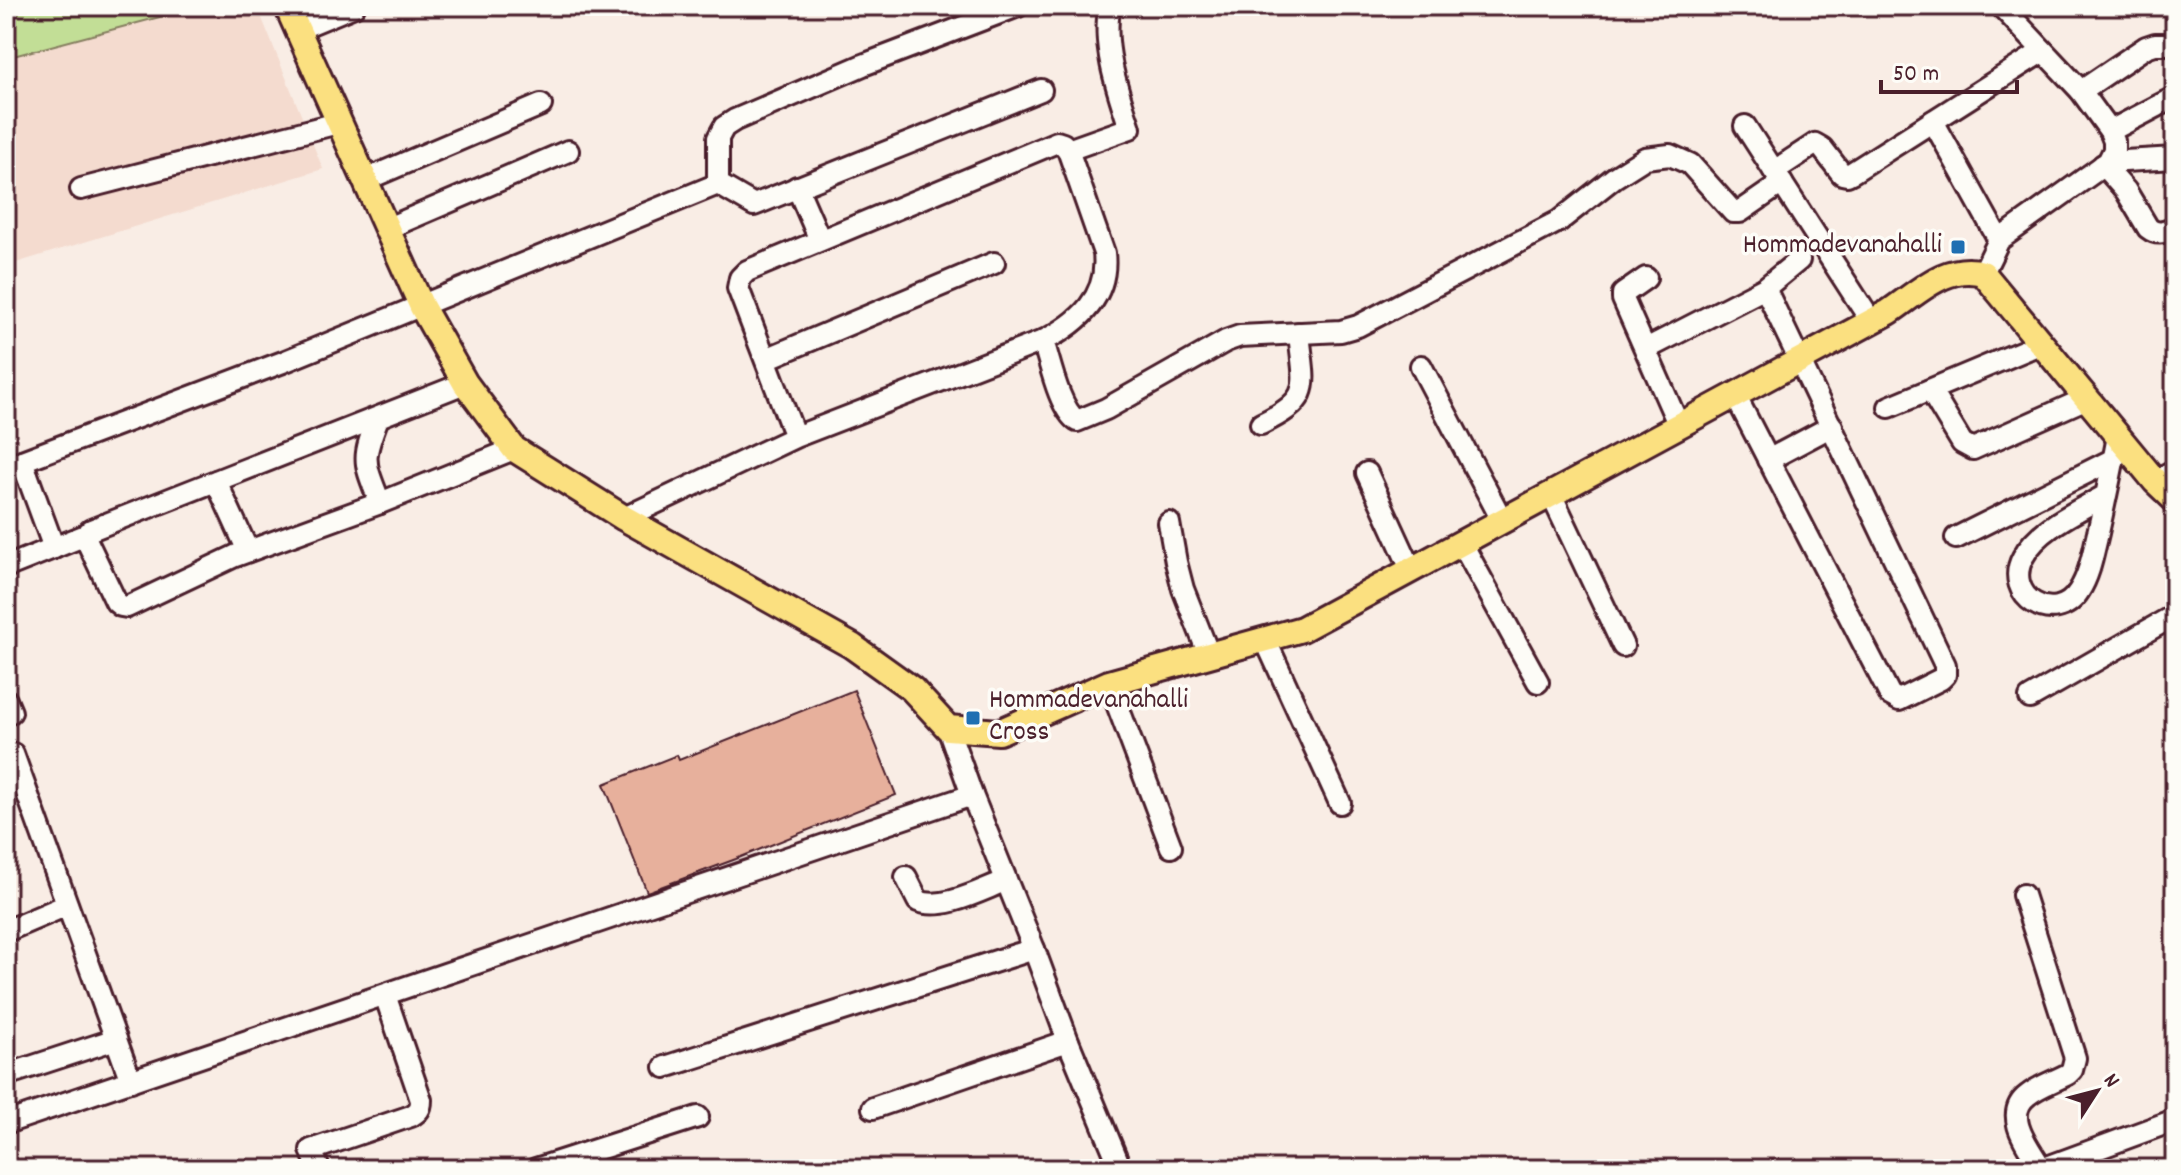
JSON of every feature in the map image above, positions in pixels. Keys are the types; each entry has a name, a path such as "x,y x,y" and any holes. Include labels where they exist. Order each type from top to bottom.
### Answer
{"main road":[{"path":"287,6 422,307 465,383 514,449 624,518 852,646 912,689 948,728 999,732 1109,683 1302,629 1800,360 1871,321 1943,275 1958,270 1970,269 1983,273 2087,398 2116,447 2165,476 2175,500"}],"street":[{"path":"296,30 354,6"},
{"path":"718,184 718,138 724,127 735,120 863,65 1018,6"},
{"path":"1068,150 1130,128 1115,82 1106,23 1110,6"},
{"path":"1983,273 1999,240 2106,163 2114,150 2110,131 2081,91 2001,6"},
{"path":"2081,91 2138,51 2155,44 2175,44"},
{"path":"1043,341 1063,402 1070,416 1077,421 1106,409 1240,336 1341,331 1358,326 1559,221 1615,177 1645,158 1670,155 1690,164 1733,212 1740,212 1815,144 1822,148 1839,171 1847,175 2043,51"},
{"path":"718,184 754,205 1041,90"},
{"path":"2110,131 2175,97"},
{"path":"365,180 541,105"},
{"path":"1933,121 1999,240"},
{"path":"81,189 338,123"},
{"path":"1745,126 1871,321"},
{"path":"624,518 795,437 1043,341 1069,326 1091,304 1104,281 1106,269 1104,253 1068,150 1063,144 1057,142 820,240 747,271 740,278 738,288 795,437"},
{"path":"388,228 568,151"},
{"path":"2106,163 2175,158"},
{"path":"2106,163 2148,228 2160,234 2175,228"},
{"path":"54,548 14,464 422,307 718,184"},
{"path":"797,187 820,240"},
{"path":"1646,349 1765,288 1799,260"},
{"path":"766,359 994,263"},
{"path":"1646,278 1623,294 1623,299 1679,426"},
{"path":"1735,395 1890,695 1899,700 1941,679 1945,675 1945,665 1765,288"},
{"path":"1261,424 1299,399 1304,382 1299,333"},
{"path":"1889,407 2042,343"},
{"path":"1421,366 1502,520"},
{"path":"6,567 86,535 91,530 465,383"},
{"path":"1930,390 1962,443 1973,449 2087,398"},
{"path":"378,418 365,455 380,503"},
{"path":"1768,460 1832,426"},
{"path":"2106,495 2058,522 2023,557 2018,574 2020,587 2026,597 2038,606 2053,609 2065,604 2077,594 2086,577 2092,559 2106,495 2116,447"},
{"path":"1956,538 2116,447"},
{"path":"86,535 116,602 127,607 248,551 380,503 514,449"},
{"path":"1367,473 1411,569"},
{"path":"216,481 248,551"},
{"path":"1551,494 1623,646"},
{"path":"1169,523 1183,589 1209,655"},
{"path":"1461,542 1538,682"},
{"path":"2030,698 2175,615"},
{"path":"1265,639 1340,803"},
{"path":"1109,683 1171,847"},
{"path":"6,700 11,712 6,715"},
{"path":"948,728 1005,881 1121,1169"},
{"path":"6,759 13,754 131,1081"},
{"path":"6,1123 972,795"},
{"path":"906,877 918,901 928,905 948,902 1005,881"},
{"path":"2023,895 2075,1058 2068,1074 2029,1094 2018,1111 2016,1121 2020,1132 2042,1169 2175,1120"},
{"path":"6,931 67,905"},
{"path":"665,1067 1034,949"},
{"path":"319,1169 311,1150 411,1116 421,1107 385,995"},
{"path":"6,1075 116,1039"},
{"path":"873,1108 1068,1041"},
{"path":"536,1169 698,1117"}],"shaded area":[{"path":"201,6 257,6 323,169 6,266 6,58"}],"green space":[{"path":"6,6 201,6 6,58"}],"building":[{"path":"854,690 896,795 647,892 604,784 677,755 679,760"}],"place":[{"name":"Hommadevanahalli","path":"1958,247"},
{"name":"Hommadevanahalli Cross","path":"973,718"}]}
